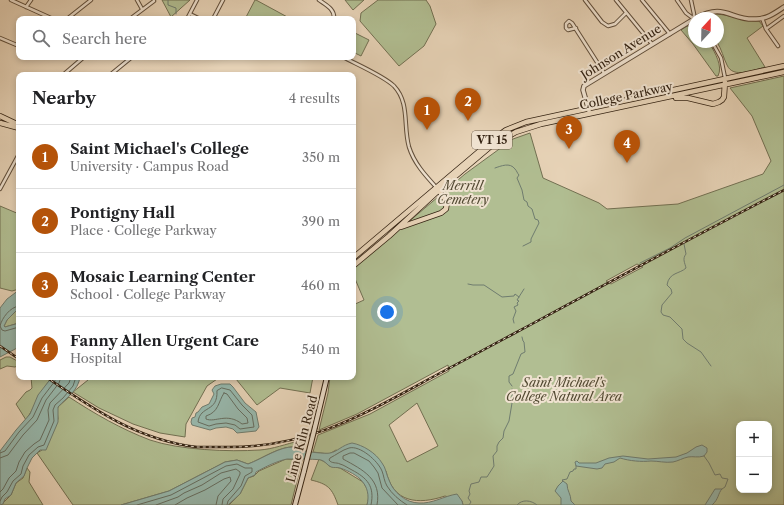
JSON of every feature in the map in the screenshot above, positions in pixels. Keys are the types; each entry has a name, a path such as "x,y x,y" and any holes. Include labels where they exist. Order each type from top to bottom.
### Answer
{"main road":[{"name":"College Parkway","path":"356,263 396,230 419,209 438,188 494,138 506,130 526,122 784,66"},
{"name":"College Parkway","path":"356,256 491,146 510,135 529,127 784,72"},
{"path":"666,98 688,98 713,104 722,100 724,97 725,78"},
{"path":"627,106 629,100"},
{"path":"0,117 16,125"},
{"path":"0,123 16,126"},
{"path":"396,230 409,223 441,213 446,208 447,202 438,188"},
{"path":"418,204 421,214 426,218"},
{"name":"Lime Kiln Road","path":"295,505 326,380"}],"street":[{"path":"11,0 46,16"},
{"path":"26,7 31,0"},
{"path":"71,16 91,0"},
{"path":"137,0 142,9"},
{"path":"194,16 190,14 197,0"},
{"path":"214,16 223,0"},
{"path":"319,0 333,11 334,16"},
{"path":"585,0 602,22 608,26 615,24 626,13"},
{"path":"616,0 652,44"},
{"path":"642,0 670,34"},
{"path":"677,0 688,14"},
{"path":"691,0 694,12"},
{"path":"134,16 154,1"},
{"name":"Johnson Avenue","path":"712,12 727,12 746,18 762,18 771,15 784,7"},
{"path":"766,29 784,16"},
{"path":"762,18 766,29 778,46"},
{"name":"Johnson Avenue","path":"590,114 582,88 586,84 688,23"},
{"path":"576,28 604,73"},
{"path":"0,38 16,45"},
{"path":"715,48 721,58 725,78"},
{"path":"66,72 80,60"},
{"path":"114,72 128,60"},
{"path":"349,60 388,81 395,87 405,108 410,151 417,164 438,188"},
{"path":"0,189 16,160"}],"green space":[{"path":"162,0 190,0 172,16 170,16"},
{"path":"256,0 285,16 247,16"},
{"path":"345,0 364,0 353,10"},
{"path":"378,0 426,0 430,6 436,24 424,46 399,66 360,21 361,13"},
{"path":"724,15 759,21 763,26 747,38 765,67 739,73 734,72 727,65 720,48 724,48"},
{"path":"688,26 688,38 681,30"},
{"path":"356,34 369,40 361,56 356,54"},
{"path":"696,48 712,48 720,68 718,76 716,76"},
{"name":"Saint Michael's College Natural Area","path":"784,76 784,505 463,505 462,501 445,496 435,499 416,500 408,499 394,490 389,482 386,471 336,450 329,454 313,452 318,435 370,414 449,371 448,365 357,414 319,430 330,380 356,380 356,304 364,300 356,281 356,266 465,174 513,139 530,133 543,178 599,203 607,209 678,204 763,174 771,161 752,116 730,88","holes":["637,264 643,267 611,284 606,281","417,403 438,446 407,462 389,425"]},
{"path":"0,206 16,213 16,290 12,291 0,288"},
{"path":"16,311 16,324 5,327 4,326 7,320"},
{"path":"10,357 16,360 16,366 7,366 0,369 0,360"},
{"path":"31,380 50,380 26,420 16,404 26,392 32,388"},
{"path":"88,380 216,380 207,386 186,424 185,437 160,433 133,424 99,408 73,392"},
{"path":"237,380 312,380 310,393 280,388 257,405"},
{"path":"69,397 118,426 150,440 175,446 204,450 248,451 270,449 299,441 303,443 298,447 278,450 248,464 237,460 225,462 169,491 121,505 73,505 37,453 42,450 58,419 58,407"},
{"path":"286,459 302,460 291,505 229,505 240,494 248,478 254,476 259,471"},
{"path":"319,459 329,466 340,468 363,482 368,490 369,498 367,505 338,505 334,494 329,488 322,483 311,480"},
{"path":"27,468 30,472 29,482 43,505 1,505 11,495 16,483 23,478"}],"water":[{"path":"16,292 16,311 7,320 4,326 16,324 16,349 0,357 0,308 7,299"},
{"path":"50,380 79,380 72,394 58,407 58,422 46,450 40,450 32,458 24,476 16,483 11,495 5,499 3,504 0,505 0,451 30,414 38,395"},
{"path":"230,384 245,403 256,412 259,427 256,431 237,433 233,429 226,427 210,430 192,425 192,418 195,417 196,413 202,407 209,404 214,394 212,390 215,386"},
{"path":"352,443 365,448 379,459 394,489 405,499 414,503 424,503 457,494 463,505 367,505 368,498 365,486 358,477 347,470 331,467 321,460 287,459 267,466 256,472 255,475 248,478 240,494 228,505 121,505 169,491 225,462 237,460 248,464 289,447 297,447 304,451 330,453"},
{"path":"702,445 707,448 707,452 704,456 688,457 673,462 636,461 620,458 614,462 605,464 602,468 597,469 576,466 575,462 596,463 609,458 623,456 648,459 676,457"},
{"path":"563,481 567,484 571,501 575,505 561,505 561,498 555,491"},
{"path":"715,489 722,489 716,501 712,505 705,505"}],"waterway":[{"path":"168,0 168,5 176,8 176,14"},
{"path":"495,168 508,165 516,170 519,175 517,178 524,200 532,209 535,219 538,220 539,223 531,242 523,246"},
{"path":"640,263 784,185"},
{"path":"684,244 686,254 684,259 686,268 672,275 668,281 667,285 671,289 672,293 662,305 661,312 663,315 670,317 682,329 683,339 701,352 711,366"},
{"path":"468,284 484,285 502,297 514,296 515,294 519,297"},
{"path":"514,323 513,319 516,311 514,307 518,305 517,303 519,301 517,300 524,289"},
{"path":"512,386 509,382 509,376 513,374 521,354 525,352 522,337"},
{"path":"465,505 469,505 471,502 468,498 471,484 479,482 481,477 487,477 494,466 493,456 497,451 499,442 503,438 504,431 509,421 512,403 512,389"},
{"path":"704,456 715,475 720,474 722,478 728,479 725,487 722,489"},
{"path":"563,481 562,480 567,479 570,472 576,469 576,466"},
{"path":"517,505 521,502 527,501 537,505"}],"railway":[{"path":"51,380 117,421 155,438 197,447 252,446 279,443 330,428 379,406 784,190"},
{"path":"0,346 16,357"}],"place":[{"name":"Pontigny Hall","path":"468,121"},
{"name":"Saint Michael's College","path":"427,130"},
{"name":"Mosaic Learning Center","path":"569,149"},
{"name":"Fanny Allen Urgent Care","path":"627,163"}],"park label":[{"name":"Merrill Cemetery","path":"463,193"}]}
